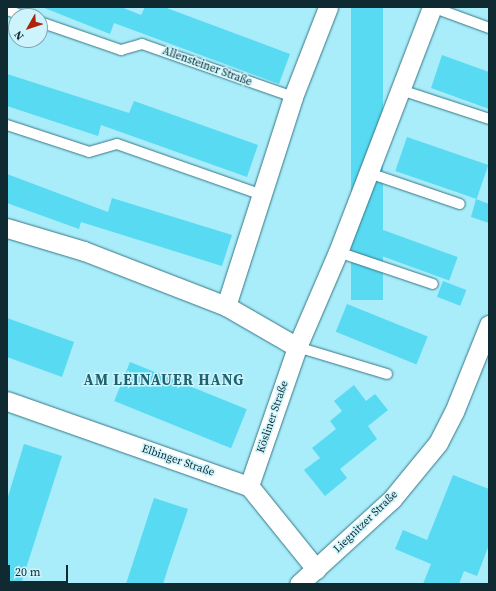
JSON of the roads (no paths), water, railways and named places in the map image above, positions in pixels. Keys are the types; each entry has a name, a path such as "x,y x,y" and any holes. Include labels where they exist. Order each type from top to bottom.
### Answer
{"street":[{"path":"226,306 260,194 293,97 328,7"},
{"name":"Kösliner Straße","path":"249,486 297,347 338,252 366,172 401,90 432,7"},
{"path":"7,228 84,251 226,306 297,347"},
{"name":"Liegnitzer Straße","path":"299,584 392,499 438,443 454,412 489,325"},
{"name":"Elbinger Straße","path":"7,401 249,486"},
{"path":"249,486 316,569"}],"lane":[{"name":"Kösliner Straße","path":"432,7 489,28"},
{"name":"Allensteiner Straße","path":"48,25 121,50 142,44 293,97"},
{"path":"401,90 489,118"},
{"path":"7,125 89,152 117,144 260,194"},
{"path":"366,172 460,204"},
{"path":"338,252 434,284"},
{"path":"297,347 387,374"}],"district":[{"name":"AM LEINAUER HANG","path":"164,380"}]}
